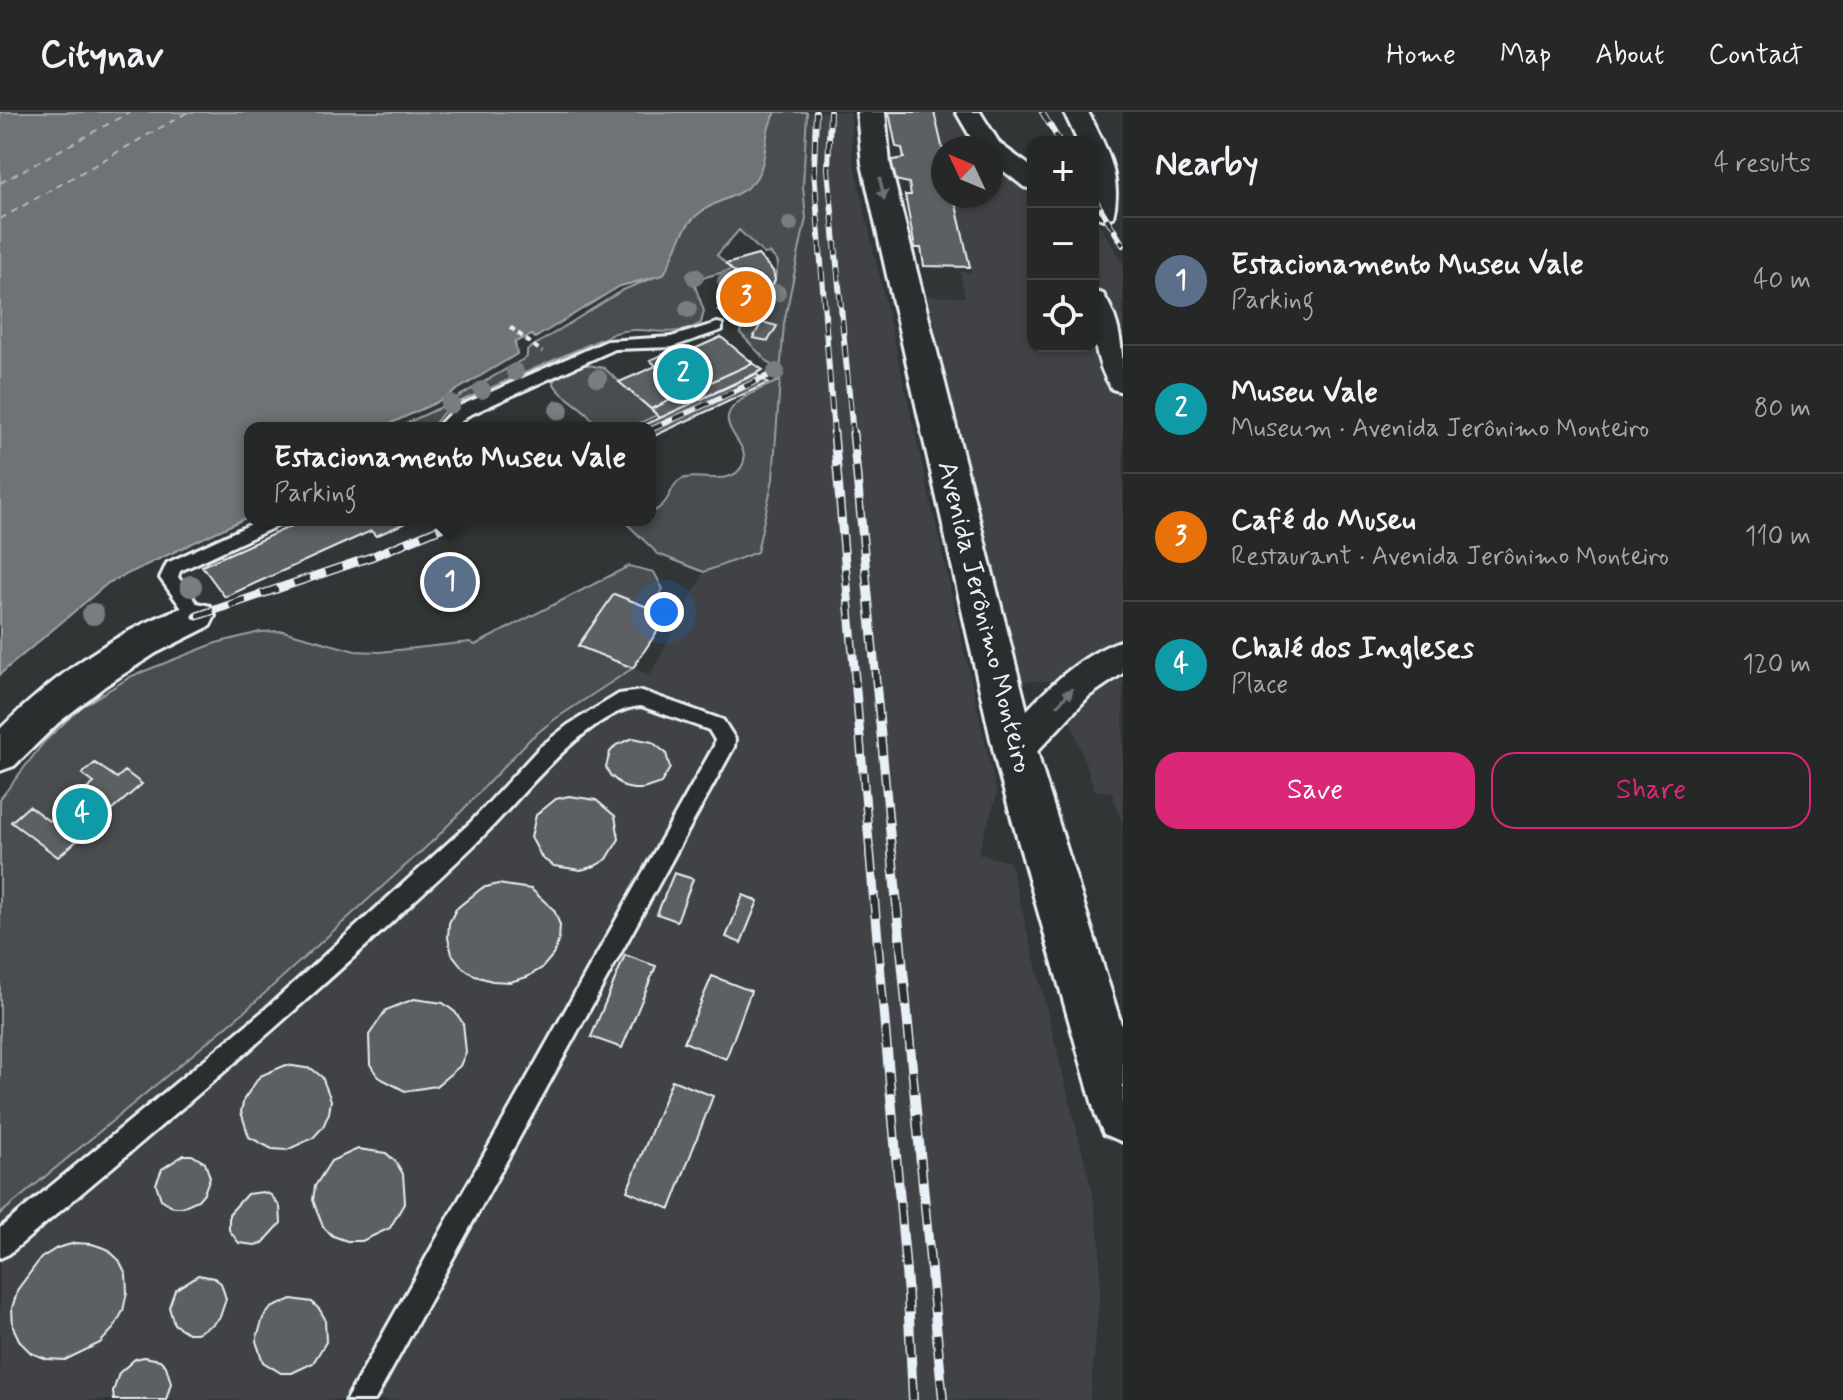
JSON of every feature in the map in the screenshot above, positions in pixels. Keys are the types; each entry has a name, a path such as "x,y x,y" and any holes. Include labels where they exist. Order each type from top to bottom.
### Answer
{"street":[{"name":"Avenida Jerônimo Monteiro","path":"871,112 876,164 1015,749 1123,1116"},
{"path":"968,112 983,136"},
{"path":"1076,112 1088,136"},
{"path":"1099,155 1114,180 1106,212"},
{"path":"1003,158 1027,176"},
{"path":"1099,316 1123,382"},
{"path":"0,755 57,700 93,673 153,637 197,616"},
{"path":"1015,749 1075,686 1123,654"}],"lane":[{"path":"449,422 473,405 612,344 672,342 717,327"},
{"path":"197,616 169,578 173,567 262,526"},
{"path":"0,1245 270,1020 478,828 547,753 575,730 619,703 635,697 649,699 716,725 725,739 724,747 360,1400"}],"path":[{"path":"510,327 552,361"}],"shaded area":[{"path":"0,112 776,112 768,129 762,165 754,181 710,206 690,222 663,275 620,286 535,338 532,335 515,342 517,354 435,403 394,422 244,422 244,519 108,583 0,674"},
{"path":"776,112 807,112 803,186 806,218 784,323 780,375 740,333 744,322 755,318 774,285 778,262 770,253 764,254 739,230 717,255 732,270 705,277 695,286 704,311 701,323 678,331 626,330 615,333 459,402 436,422 409,422 527,357 527,350 623,290 653,278 620,286 765,134"},
{"path":"807,112 851,112 852,153 857,177 997,794 978,854 1010,862 1093,1195 1100,1245 1100,1291 1090,1400 0,1400 0,1214 245,1011 436,838 531,738 633,668 650,675 704,572 757,552 773,479 784,323 806,219 803,186"},
{"path":"934,112 969,112 983,136 940,136"},
{"path":"1003,158 1027,176 1027,352 1099,352 1099,225 1123,263 1123,825 1111,791 1095,791 1057,681 1022,681 949,414 925,296 965,297 960,272 971,272 957,208 1003,208"},
{"path":"583,364 604,368 657,415 642,422 593,422 583,409 557,388 553,382 558,375"},
{"path":"780,380 773,479 757,552 704,572 658,554 629,526 656,526 656,510 664,504 680,480 725,477 738,471 744,456 728,417 731,409 750,394"},
{"path":"629,566 654,572 663,589 650,608 614,595 578,645 633,668 531,738 436,838 245,1011 0,1214 0,799 44,742 81,707 132,676 216,643 260,632 283,631 355,651 380,652 470,642 475,645"}],"building":[{"path":"889,112 934,112 940,136 931,136 931,208 957,208 970,267 924,266 921,248 915,248 905,195 911,195 909,183 890,179 888,161 904,158 902,148 896,147"},
{"path":"758,255 773,271 775,280 755,319 718,310 738,276 726,264"},
{"path":"762,322 777,326 768,341 753,338"},
{"path":"721,337 753,363 651,409 619,382 656,366 650,360 679,348 685,353"},
{"path":"753,363 763,370 660,418 651,409"},
{"path":"756,374 768,383 656,435 656,422 651,422"},
{"path":"292,526 398,526 376,536 371,531 225,597 202,566"},
{"path":"614,594 668,615 633,668 578,646"},
{"path":"633,738 652,742 666,753 670,768 661,783 633,789 624,787 610,775 606,767 610,752 616,745"},
{"path":"95,763 117,778 125,771 142,784 58,857 11,822 29,806 49,821 94,783 82,774"},
{"path":"569,796 596,800 615,816 619,839 607,859 581,870 554,866 542,858 531,837 536,815 556,799"},
{"path":"674,873 693,879 677,921 657,914"},
{"path":"498,884 531,889 554,910 560,925 559,940 553,955 542,968 510,982 475,976 462,967 452,954 448,938 449,923 456,909 482,888"},
{"path":"743,895 758,901 741,943 726,937"},
{"path":"625,955 656,966 622,1048 591,1037"},
{"path":"712,976 751,991 726,1059 684,1042"},
{"path":"414,999 443,1003 455,1012 463,1023 466,1052 460,1066 436,1086 405,1091 378,1077 370,1064 369,1035 386,1010"},
{"path":"286,1065 312,1069 322,1077 331,1100 329,1113 323,1127 313,1138 287,1150 272,1149 249,1137 241,1112 244,1099 260,1076"},
{"path":"672,1080 713,1096 670,1209 627,1191"},
{"path":"358,1149 386,1153 396,1162 403,1174 405,1202 390,1228 362,1241 347,1241 333,1236 323,1227 313,1200 315,1186 331,1161"},
{"path":"184,1155 192,1155 205,1163 210,1177 198,1200 174,1207 161,1199 156,1184 162,1169"},
{"path":"263,1192 271,1195 280,1207 281,1223 263,1243 239,1243 229,1230 229,1214 247,1194"},
{"path":"75,1243 107,1249 119,1260 126,1274 127,1292 123,1311 114,1328 100,1343 65,1360 47,1359 31,1353 20,1342 13,1327 12,1308 18,1289 41,1258 57,1248"},
{"path":"198,1275 214,1278 221,1283 226,1299 220,1317 213,1324 197,1333 188,1333 174,1324 169,1307 175,1290"},
{"path":"292,1299 312,1302 320,1310 325,1319 326,1342 313,1363 292,1373 281,1373 263,1362 256,1341 263,1318 271,1308"},
{"path":"135,1359 160,1360 166,1366 171,1383 166,1400 114,1400 113,1392 119,1373"}],"ferry route":[{"path":"0,183 130,112"},
{"path":"0,219 188,112"}],"railway":[{"path":"816,112 814,169 834,435"},
{"path":"830,112 828,169 853,435"},
{"path":"1042,112 1056,136"},
{"path":"1099,206 1123,245"},
{"path":"656,427 772,374"},
{"path":"834,433 870,854"},
{"path":"853,433 892,854"},
{"path":"197,616 371,557 446,526"},
{"path":"870,852 908,1295 913,1400"},
{"path":"892,852 943,1400"}],"place":[{"name":"Café do Museu","path":"746,297"},
{"name":"Museu Vale","path":"683,374"},
{"name":"Estacionamento Museu Vale","path":"450,582"},
{"name":"Chalé dos Ingleses","path":"82,814"}]}
